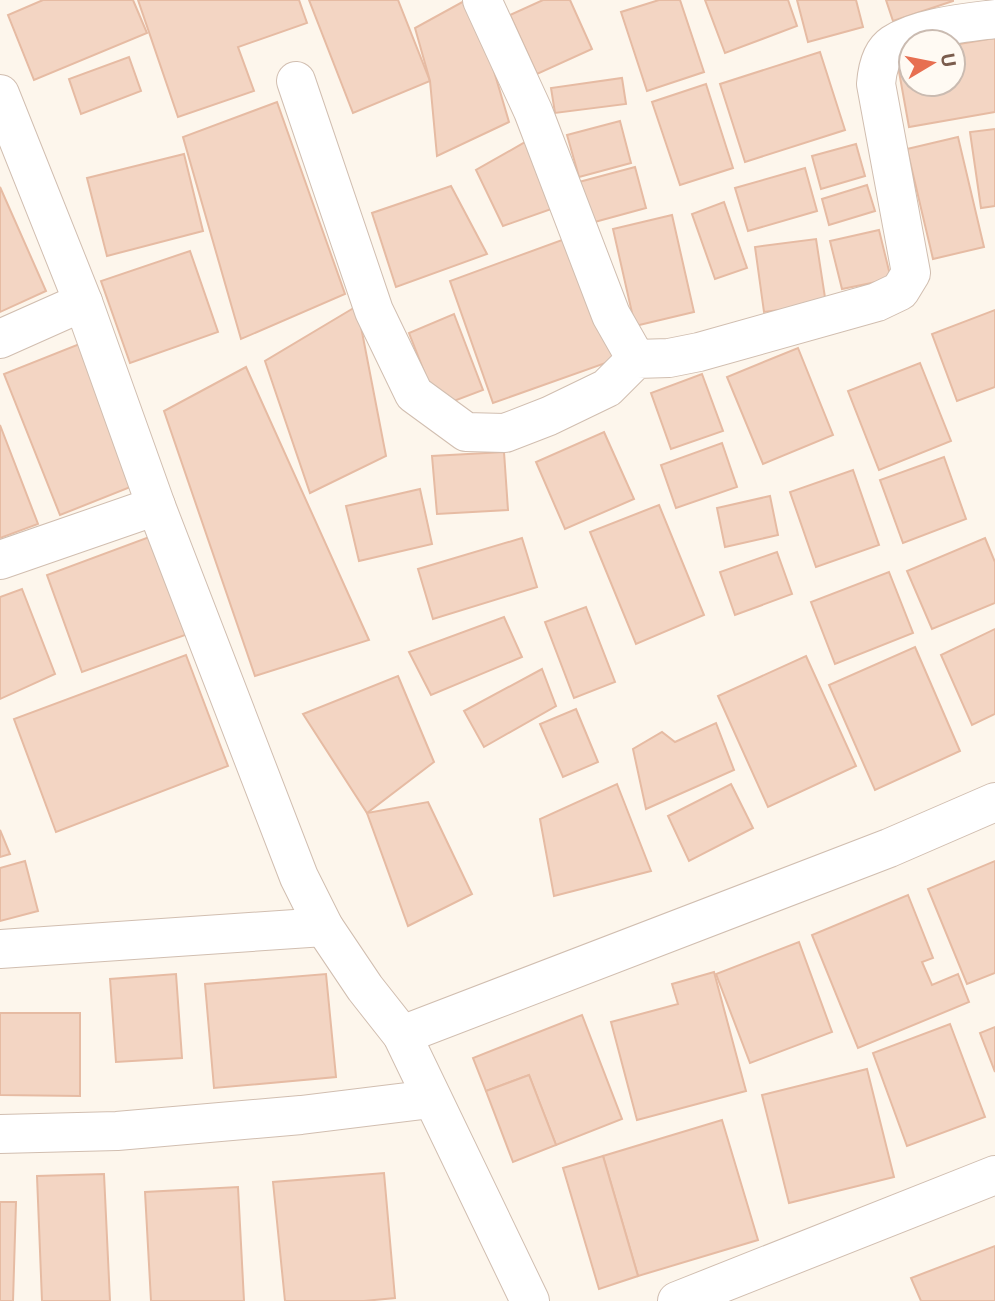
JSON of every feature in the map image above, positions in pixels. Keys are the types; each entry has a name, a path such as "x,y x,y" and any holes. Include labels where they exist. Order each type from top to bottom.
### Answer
{"street":[{"path":"482,0 533,111 611,315 636,359"},
{"path":"296,81 373,311 414,394 466,432 505,433 550,416 607,388 636,359 669,358 699,352 877,302 900,291 911,273 876,84 877,69 891,45 957,24 995,19"},
{"path":"0,94 83,302 156,506 299,877 324,927 401,1035 530,1301"},
{"path":"0,339 83,302"},
{"path":"0,560 156,506"},
{"path":"401,1035 889,848 995,802"},
{"path":"0,949 324,927"},
{"path":"0,1134 117,1131 301,1115 431,1098"},
{"path":"677,1301 995,1175"}],"building":[{"path":"43,0 133,0 147,33 34,80 8,15"},
{"path":"138,0 299,0 307,23 238,47 254,91 178,117"},
{"path":"309,0 398,0 430,81 353,113"},
{"path":"466,0 473,0 509,122 437,156 430,81 415,28"},
{"path":"543,0 570,0 592,49 537,74 510,15"},
{"path":"659,0 680,0 704,72 647,91 621,12"},
{"path":"705,0 788,0 797,26 725,53"},
{"path":"797,0 856,0 863,27 808,42"},
{"path":"886,0 953,0 953,1 893,21"},
{"path":"995,38 995,112 909,127 904,98 967,98 967,43"},
{"path":"820,52 845,130 745,162 720,84"},
{"path":"129,57 141,91 81,114 69,79"},
{"path":"622,78 626,104 555,113 551,88"},
{"path":"706,84 733,168 680,185 652,102"},
{"path":"277,102 345,294 241,339 183,137"},
{"path":"620,121 631,163 579,177 567,135"},
{"path":"995,129 995,206 981,208 970,132"},
{"path":"958,137 984,247 933,259 907,149"},
{"path":"527,141 560,206 503,226 476,170"},
{"path":"856,144 865,176 821,189 812,156"},
{"path":"184,154 203,231 107,256 87,178"},
{"path":"635,167 646,208 591,223 579,182"},
{"path":"805,168 817,211 748,231 735,188"},
{"path":"867,185 875,211 829,225 822,199"},
{"path":"451,186 487,254 396,287 372,213"},
{"path":"0,187 46,291 0,312"},
{"path":"724,202 747,268 715,279 692,214"},
{"path":"672,215 694,312 635,326 613,229"},
{"path":"879,230 891,279 842,289 830,241"},
{"path":"573,236 617,359 493,403 450,281"},
{"path":"816,239 826,304 764,312 755,247"},
{"path":"190,251 218,332 130,363 101,281"},
{"path":"357,306 386,456 310,493 265,361"},
{"path":"995,310 995,387 957,401 932,334"},
{"path":"454,314 483,390 438,407 409,333"},
{"path":"87,341 143,482 60,515 4,374"},
{"path":"798,348 833,435 763,464 727,377"},
{"path":"920,363 951,441 879,470 848,391"},
{"path":"246,367 369,640 255,676 164,411"},
{"path":"702,374 723,431 671,449 651,393"},
{"path":"0,425 38,524 0,538"},
{"path":"604,432 634,499 565,529 536,462"},
{"path":"722,443 737,487 676,508 661,465"},
{"path":"504,452 508,510 437,514 432,456"},
{"path":"944,457 966,519 903,543 880,480"},
{"path":"853,470 879,545 816,567 790,492"},
{"path":"420,489 432,544 359,561 346,506"},
{"path":"770,496 778,535 725,547 717,508"},
{"path":"659,505 704,615 636,644 590,532"},
{"path":"152,536 188,634 82,672 47,575"},
{"path":"522,538 537,587 433,619 418,569"},
{"path":"985,538 995,562 995,603 932,629 907,571"},
{"path":"777,552 792,594 735,615 720,572"},
{"path":"889,572 913,633 835,664 811,602"},
{"path":"22,589 55,674 0,699 0,597"},
{"path":"586,607 615,682 574,698 545,622"},
{"path":"504,617 522,657 431,695 409,652"},
{"path":"995,629 995,714 972,725 941,655"},
{"path":"915,647 960,751 875,790 829,685"},
{"path":"186,655 228,766 56,832 14,719"},
{"path":"806,656 856,766 768,807 718,696"},
{"path":"542,669 556,706 484,747 464,711"},
{"path":"398,676 434,762 367,813 303,714"},
{"path":"576,709 598,762 563,777 540,724"},
{"path":"716,723 734,770 646,809 633,749 662,732 675,742"},
{"path":"617,784 651,871 554,896 540,819"},
{"path":"731,784 753,828 689,861 668,816"},
{"path":"428,802 472,894 408,926 367,813"},
{"path":"0,830 10,854 0,857"},
{"path":"25,861 38,911 0,921 0,868"},
{"path":"995,861 995,973 967,984 928,889"},
{"path":"908,895 933,958 922,962 932,985 958,974 969,1002 858,1048 812,935"},
{"path":"799,942 832,1032 750,1063 716,974"},
{"path":"714,972 746,1091 637,1120 611,1022 678,1004 672,984"},
{"path":"176,974 182,1058 116,1062 110,979"},
{"path":"326,974 336,1077 214,1088 205,984"},
{"path":"0,1013 80,1013 80,1096 0,1095"},
{"path":"582,1015 622,1119 556,1145 529,1075 486,1091 473,1058"},
{"path":"950,1024 985,1117 907,1146 873,1053"},
{"path":"995,1027 995,1072 980,1033"},
{"path":"867,1069 894,1177 789,1203 762,1095"},
{"path":"529,1075 556,1145 513,1162 486,1091"},
{"path":"722,1120 758,1240 638,1276 603,1156"},
{"path":"603,1156 638,1276 599,1289 563,1168"},
{"path":"384,1173 395,1298 364,1301 285,1301 273,1182"},
{"path":"104,1174 110,1301 42,1301 37,1176"},
{"path":"238,1187 244,1301 151,1301 145,1192"},
{"path":"0,1202 16,1202 13,1301 0,1301"},
{"path":"995,1246 995,1301 921,1301 911,1278"}]}
